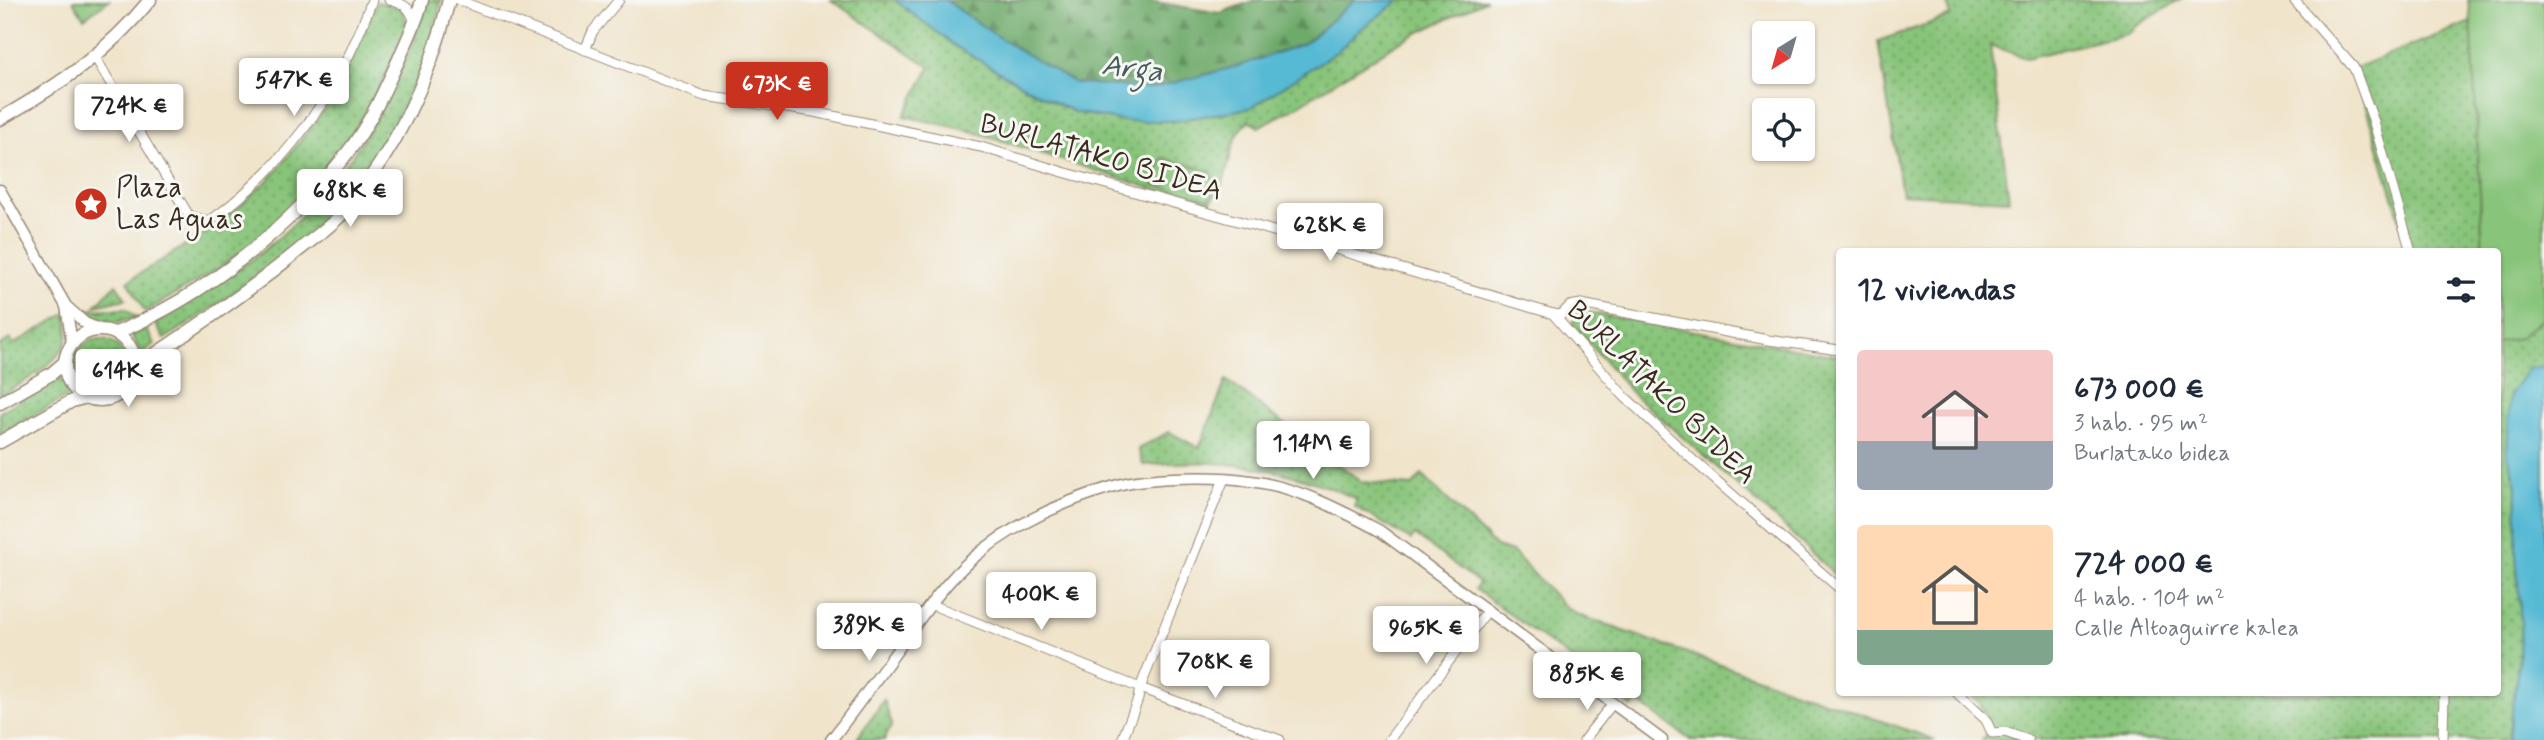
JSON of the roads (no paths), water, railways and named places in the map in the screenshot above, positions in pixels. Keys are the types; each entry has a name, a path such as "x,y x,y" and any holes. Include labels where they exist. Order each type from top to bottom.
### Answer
{"main road":[{"path":"0,120 68,78 95,57 150,0"},
{"path":"116,333 153,317 236,265 315,192 349,150 380,102 422,0"},
{"path":"135,367 251,289 342,214 378,167 408,116 426,76 449,0"},
{"path":"0,403 51,374 65,362 72,343 91,331 116,333 131,347 135,367 127,388 119,395 98,400 77,392 70,383 65,362"},
{"path":"0,442 72,401 87,397"}],"street":[{"path":"95,57 189,216 210,221 239,200 276,165 312,119 360,35 372,0"},
{"path":"388,0 406,5 412,11 414,24"},
{"name":"BURLATAKO BIDEA","path":"458,0 704,96 814,112 981,147 1553,314 1624,396 1836,585"},
{"path":"585,50 593,31 619,0"},
{"path":"2294,0 2354,68 2374,119 2410,248"},
{"path":"0,190 66,306 85,323 102,330"},
{"path":"1553,314 1561,314 1570,306 1581,304 1768,340 1836,350"},
{"path":"66,306 72,343"},
{"path":"831,740 930,604 971,560 1015,528 1066,504 1121,484 1172,479 1253,481 1299,493 1380,531 1662,740"},
{"path":"1122,740 1140,688 1224,479"},
{"path":"930,604 1140,688 1280,740"},
{"path":"1389,740 1488,610"},
{"path":"1960,696 1986,720 1992,733 2005,732 2028,740"},
{"path":"2443,740 2444,696"},
{"path":"1584,740 1613,703"}],"water":[{"name":"Arga","path":"895,0 945,0 1001,39 1075,83 1153,88 1242,65 1305,43 1355,0 1400,0 1362,28 1336,52 1250,108 1175,121 1123,121 1074,112 1029,89 955,46"},
{"path":"2544,366 2544,740 2508,740 2521,623 2516,554 2517,485 2507,453 2510,395 2528,369"}],"place":[{"name":"Plaza Las Aguas","path":"91,204"}]}
